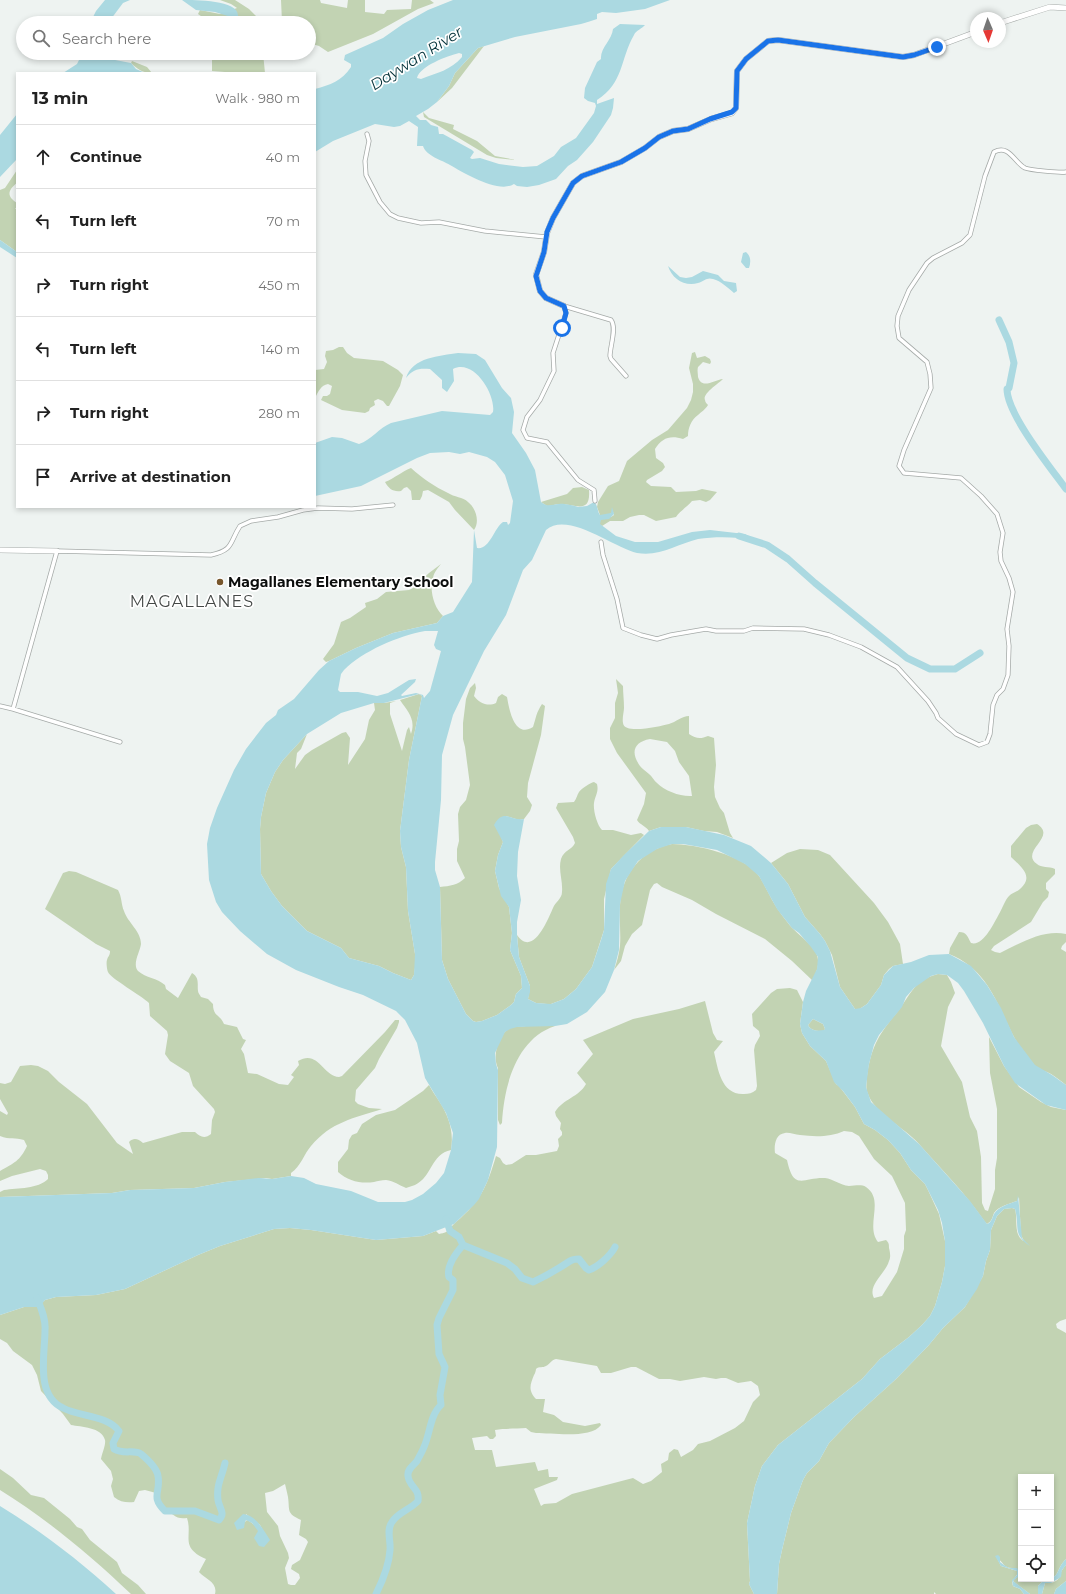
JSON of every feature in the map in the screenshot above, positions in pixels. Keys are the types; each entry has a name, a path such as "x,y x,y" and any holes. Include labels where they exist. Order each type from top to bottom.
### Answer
{"street":[{"path":"1006,21 1050,6 1066,8"},
{"path":"626,376 610,356 613,328 613,323 611,320 564,306 546,298 540,291 536,276 544,252 546,237 553,218 573,183 582,176 621,162 645,148 659,137 673,131 688,129 734,110 736,108 737,71 746,59 768,41 778,40 903,57 914,55 970,34"},
{"path":"368,134 369,141 365,161 366,175 380,202 390,214 398,218 421,223 439,222 485,231 546,237"},
{"path":"600,542 617,598 623,628 657,639 671,635 706,630 744,630 753,628 804,629 829,635 861,647 898,667 928,701 936,712 938,718 956,734 978,745 987,742 990,734 993,705 997,695 1003,689 1008,675 1009,646 1007,629 1013,592 1009,578 1001,561 1000,552 1003,533 997,514 981,496 961,478 904,473 899,466 904,450 931,388 927,362 902,341 898,335 896,323 909,290 927,263 933,258 964,242 970,235 985,176 994,152 999,150 1006,151 1022,166 1028,169 1057,173 1066,172"},
{"path":"564,306 566,313 552,353 554,371 540,400 527,417 523,430 527,438 535,441 547,442 578,480 594,490 595,501"},
{"path":"0,550 210,555 221,553 227,549 231,545 240,526 252,521 318,508 352,509 393,505"},
{"path":"13,709 56,551"},
{"path":"0,706 120,742"}],"green space":[{"path":"220,0 235,0 249,9 256,16 201,16 198,14 200,10 220,14 237,8"},
{"path":"281,0 320,0 321,3 347,8 348,0 365,0 365,12 384,14 387,10 411,9 412,0 430,0 434,3 418,9 373,34 328,52 316,45 316,16 282,16"},
{"path":"484,46 452,88 437,102 449,86 455,73 478,48"},
{"path":"212,60 264,60 265,72 225,72 212,71"},
{"path":"132,61 147,67 151,72 138,69 131,63"},
{"path":"423,112 429,118 454,125 453,129 477,141 495,156 516,160 496,158 487,155 424,117"},
{"path":"16,172 16,184 10,191 10,195 16,202 16,251 0,240 0,190 5,188"},
{"path":"343,347 347,353 354,358 383,361 398,370 403,375 400,386 389,406 378,399 374,401 375,405 365,413 342,410 321,400 323,396 330,394 332,386 328,384 322,387 316,396 316,370 324,369 327,362 325,356 326,351"},
{"path":"695,352 697,358 705,356 710,359 711,362 710,364 703,362 698,367 698,377 702,383 705,384 723,379 706,395 705,401 708,405 692,422 689,427 688,436 683,439 674,437 667,438 660,442 655,449 656,458 663,463 665,467 662,471 646,482 651,486 671,487 676,492 696,491 702,489 717,492 710,500 706,502 700,500 692,501 676,517 656,521 644,515 639,515 630,517 623,521 610,521 602,526 599,524 601,518 611,517 614,515 613,512 608,515 600,515 597,507 598,502 608,486 619,481 627,461 652,440 668,430 687,408 693,392 693,384 689,368 692,353"},
{"path":"411,468 433,485 466,500 475,511 477,523 474,530 449,502 428,490 423,491 420,500 412,500 411,491 407,487 401,491 396,491 390,488 385,482"},
{"path":"582,487 589,490 589,498 584,506 560,504 547,506 541,502 567,494 573,488"},
{"path":"441,564 434,574 432,583 432,593 435,604 443,616 437,623 393,633 326,662 323,659 334,644 341,622 350,618 366,607 365,603 377,599 386,592 409,590 413,588"},
{"path":"616,679 623,686 623,723 625,727 636,729 651,728 669,724 689,716 689,734 698,738 708,736 714,738 716,765 714,787 715,797 724,813 733,838 717,832 686,827 661,827 649,831 638,822 637,820 644,804 646,793 617,753 610,739 610,728 615,718 615,703 618,693","holes":["650,739 667,742 675,751 679,762 689,776 692,796 678,794 664,789 640,766 637,761 635,756 635,748 640,743"]},
{"path":"475,683 476,688 474,696 478,701 484,704 490,705 496,703 498,697 502,694 507,697 514,721 521,729 527,730 533,727 540,707 542,704 545,706 541,735 528,783 527,797 532,805 530,811 524,819 519,820 506,816 501,837 503,842 498,855 495,871 499,888 509,907 512,933 510,950 521,976 522,988 516,994 514,1002 511,1005 497,1015 476,1022 466,1014 448,979 442,960 440,887 454,885 465,878 457,861 459,841 458,814 460,807 466,800 470,785 463,739 463,723 466,699 470,688"},
{"path":"419,694 422,696 409,760 400,831 401,847 406,867 408,911 415,954 414,975 411,980 379,966 349,958 341,948 307,931 282,906 261,874 260,829 266,793 275,772 283,760 307,734 301,749 297,753 295,769 305,755 346,732 350,738 348,765 365,739 369,720 375,710 374,703 396,701 390,703 390,714 402,751 407,730 409,727 411,734 413,724 408,712 400,700"},
{"path":"594,782 597,784 598,789 594,809 600,828 602,830 613,830 631,835 641,833 644,835 611,869 604,899 604,930 592,967 576,989 564,999 551,1004 536,1003 528,999 530,986 519,957 517,935 523,941 529,942 534,939 544,927 554,906 562,894 560,867 561,859 562,856 575,843 556,808 558,803 574,802 580,791"},
{"path":"1037,824 1042,829 1043,834 1032,854 1033,859 1037,864 1043,867 1055,869 1055,874 1046,883 1046,889 1049,892 1048,897 1043,902 1031,922 994,946 991,950 1000,953 1024,941 1041,935 1049,933 1066,934 1066,942 1061,949 1066,952 1066,1085 1051,1074 1038,1069 1035,1066 1023,1052 990,989 980,975 966,963 949,954 950,948 959,932 962,932 968,936 971,943 975,943 984,938 1010,895 1019,890 1024,884 1026,876 1022,868 1011,857 1011,846 1026,828"},
{"path":"672,844 693,846 719,852 743,862 752,869 760,878 772,900 791,927 810,945 817,955 818,966 813,981 792,961 765,939 692,900 662,887 657,883 654,884 650,890 642,925 632,934 625,946 621,961 614,970 620,946 620,905 625,883 629,874 642,858 661,847"},
{"path":"800,849 818,850 830,855 874,903 888,922 900,944 903,964 893,966 889,969 884,975 881,985 867,1004 858,1010 855,1009 840,987 832,955 825,941 805,917 788,884 771,863 787,853"},
{"path":"69,871 76,872 118,890 126,915 137,931 140,939 141,944 136,961 136,968 138,971 165,985 166,989 178,998 192,973 195,975 198,981 198,992 201,997 208,999 213,1004 215,1013 224,1024 237,1027 243,1039 246,1040 241,1049 244,1054 248,1073 257,1074 279,1084 288,1085 294,1077 291,1075 299,1065 298,1061 305,1058 311,1058 333,1076 342,1076 395,1020 399,1020 397,1028 375,1068 356,1090 355,1101 358,1104 369,1108 382,1109 353,1118 327,1131 311,1146 297,1167 291,1173 291,1176 272,1179 266,1178 225,1182 194,1188 0,1197 0,1192 4,1190 39,1185 48,1179 46,1171 40,1169 12,1176 0,1181 0,1171 16,1161 22,1155 27,1146 24,1140 0,1136 0,1111 7,1115 8,1113 0,1099 0,1083 5,1084 11,1082 20,1066 38,1066 48,1071 59,1082 87,1104 117,1143 133,1154 129,1142 133,1139 143,1143 182,1132 195,1132 203,1137 211,1134 212,1120 215,1112 214,1109 193,1086 189,1073 170,1061 165,1054 168,1035 167,1031 150,1016 149,1003 110,975 108,971 107,959 110,951 96,944 45,909 63,873"},
{"path":"938,974 947,975 955,993 948,1007 941,1046 962,1082 970,1117 977,1131 981,1157 982,1203 985,1210 988,1211 995,1189 995,1170 997,1158 997,1109 990,1073 989,1037 1004,1066 1019,1087 1051,1107 1066,1110 1066,1319 1056,1324 1057,1328 1066,1333 1066,1559 1054,1576 1054,1474 1018,1474 1018,1571 1006,1566 997,1558 1001,1566 1017,1571 1018,1573 1014,1580 1018,1577 1018,1582 1042,1582 1038,1586 1038,1594 1030,1594 1013,1580 1013,1586 1020,1589 1024,1594 936,1594 934,1592 934,1594 777,1594 779,1564 791,1513 807,1473 819,1461 829,1443 854,1417 896,1379 943,1328 965,1307 983,1276 990,1250 991,1230 997,1216 1004,1209 1015,1209 1018,1235 1024,1241 1021,1235 1019,1197 1017,1201 996,1211 991,1221 987,1224 962,1192 919,1144 877,1108 867,1092 867,1076 873,1051 879,1037 912,991 922,981"},
{"path":"790,988 797,990 803,1002 800,1024 802,1033 810,1046 826,1061 836,1084 855,1107 864,1124 888,1140 900,1153 911,1170 925,1184 939,1214 945,1241 945,1266 935,1306 930,1316 922,1325 880,1359 862,1379 778,1445 762,1466 755,1486 747,1523 749,1584 754,1594 215,1594 215,1586 199,1572 206,1559 198,1555 190,1546 187,1518 180,1518 165,1511 156,1499 156,1493 145,1490 139,1491 134,1502 126,1502 116,1499 111,1486 113,1479 111,1471 101,1459 105,1442 103,1436 100,1432 91,1428 71,1425 63,1414 41,1391 37,1375 32,1365 13,1351 7,1343 0,1339 0,1315 24,1307 37,1307 45,1300 56,1297 96,1295 125,1289 220,1246 274,1229 290,1228 311,1230 376,1240 423,1236 436,1231 439,1234 446,1232 472,1207 477,1200 486,1185 496,1156 506,1165 512,1164 526,1155 536,1155 557,1151 559,1146 558,1139 562,1135 562,1132 560,1129 561,1123 555,1112 562,1104 579,1092 586,1084 577,1073 593,1054 583,1040 633,1019 679,1009 705,1001 713,1033 717,1040 723,1041 714,1052 722,1080 725,1086 730,1090 736,1093 749,1094 756,1090 757,1086 754,1050 760,1036 759,1031 753,1026 752,1014 771,993 777,989","holes":["844,1131 852,1132 859,1136 874,1159 892,1176 905,1203 906,1230 904,1236 904,1249 897,1272 882,1296 874,1298 873,1288 887,1266 890,1259 890,1254 887,1241 878,1242 875,1236 873,1228 875,1206 871,1192 864,1186 849,1186 825,1178 800,1181 793,1176 787,1160 775,1153 777,1138 785,1133 817,1136","556,1359 597,1366 601,1373 611,1373 636,1367 659,1379 680,1381 704,1377 716,1379 726,1378 738,1383 751,1381 758,1386 760,1395 753,1402 744,1421 735,1428 710,1441 698,1444 693,1450 681,1457 678,1450 674,1449 669,1453 668,1460 661,1464 662,1472 651,1481 643,1484 633,1478 572,1494 556,1503 544,1504 541,1506 534,1489 557,1480 558,1477 549,1477 548,1469 538,1471 535,1462 496,1467 492,1450 475,1450 472,1438 487,1436 490,1439 493,1439 496,1436 495,1430 526,1428 531,1432 536,1433 581,1434 596,1429 601,1425 600,1423 585,1426 563,1422 554,1415 543,1412 545,1399 536,1399 532,1393 531,1385 536,1369 544,1367","285,1484 290,1511 301,1520 299,1535 308,1542 300,1560 292,1565 291,1569 299,1574 300,1578 295,1585 288,1584 285,1568 289,1558 288,1553 280,1536 278,1526 267,1512 265,1493 273,1491","246,1514 260,1525 266,1536 250,1521 247,1520 245,1522"]},
{"path":"813,1019 823,1024 825,1029 824,1031 814,1030 809,1027 808,1025"},
{"path":"526,1026 555,1026 542,1032 531,1041 522,1053 509,1079 503,1109 502,1123 500,1125 498,1120 498,1068 496,1063 497,1046 502,1035 510,1028"},
{"path":"429,1085 448,1118 452,1143 451,1150 444,1152 439,1156 421,1181 406,1188 386,1180 369,1183 355,1181 346,1178 338,1172 338,1162 348,1149 349,1140 352,1135 357,1133 362,1124 376,1115 395,1110 423,1091"},
{"path":"0,1469 13,1478 31,1495 44,1498 70,1519 77,1527 82,1529 90,1540 117,1562 122,1573 138,1585 146,1594 131,1594 68,1539 35,1513 0,1490"},
{"path":"1066,1565 1066,1581 1056,1589 1054,1594 1042,1594 1045,1583 1055,1582"}],"water":[{"path":"105,0 130,0 123,3 113,16 94,16"},
{"path":"182,0 206,1 224,4 232,7 238,16 228,16 215,12 196,10"},
{"name":"Daywan River","path":"453,0 670,0 645,9 616,13 602,12 597,14 597,19 581,24 515,37 478,48 455,73 449,86 437,102 416,116 420,120 426,120 431,125 438,127 439,134 443,134 472,150 474,152 470,158 472,159 480,158 499,164 523,167 537,166 554,156 561,147 576,138 594,113 596,106 595,103 584,98 585,88 597,62 601,59 602,51 611,37 613,29 620,24 645,25 636,32 629,44 617,78 612,86 597,100 597,104 614,98 611,115 593,142 577,160 568,166 556,179 539,185 527,187 517,186 514,184 500,186 482,181 431,155 423,146 417,146 418,127 409,121 400,126 394,127 375,124 333,141 316,151 316,89 335,82 344,76 351,67 351,64 344,60 345,55 383,38 403,24 428,10","holes":["459,53 462,54 462,57 453,65 438,73 421,79 417,78 423,69 441,59"]},
{"path":"79,60 115,60 131,63 136,69 143,72 65,72 77,64"},
{"path":"16,115 16,160 0,177 0,135"},
{"path":"0,240 16,251 16,257 0,247"},
{"path":"746,252 750,259 749,268 746,268 741,262 743,253"},
{"path":"668,266 680,277 692,277 703,271 718,275 724,281 736,283 737,291 734,293 722,283 711,279 693,284 684,283 673,275"},
{"path":"458,353 476,354 485,360 502,388 511,398 514,412 512,433 526,453 535,470 541,502 543,504 563,504 578,507 587,506 594,502 600,515 611,513 612,507 614,514 609,519 601,520 600,524 616,536 635,542 658,542 692,532 710,530 745,534 756,540 712,537 690,541 661,552 645,554 627,550 591,532 566,525 555,525 546,530 532,560 523,570 506,615 484,651 453,715 442,755 441,800 435,870 440,887 442,960 448,979 466,1014 476,1022 497,1015 514,1002 516,994 522,988 521,976 510,950 512,933 509,907 501,896 495,871 498,855 503,842 494,825 501,817 508,816 524,819 518,852 517,876 521,900 517,922 519,957 530,986 528,999 536,1003 551,1004 564,999 576,989 592,967 604,930 606,884 611,869 649,831 661,827 686,827 724,835 751,846 771,863 788,884 805,917 825,941 830,951 840,987 855,1009 861,1008 867,1004 881,985 884,975 893,966 911,962 929,955 949,954 971,966 987,985 1001,1008 1014,1037 1035,1065 1066,1085 1066,1110 1046,1105 1015,1083 1004,1066 983,1023 964,991 958,983 947,975 938,974 931,976 914,988 906,997 902,1007 879,1035 874,1045 869,1064 866,1087 871,1102 919,1144 970,1201 987,1224 991,1221 996,1211 1017,1201 1018,1195 1022,1238 1030,1246 1024,1242 1019,1234 1015,1209 1004,1209 997,1216 991,1230 990,1250 983,1276 977,1289 965,1307 943,1328 896,1379 854,1417 829,1443 819,1461 807,1473 791,1513 779,1564 777,1594 754,1594 749,1584 747,1523 755,1486 762,1466 778,1445 862,1379 880,1359 909,1337 930,1316 935,1306 942,1282 945,1266 945,1241 938,1210 925,1184 911,1170 900,1153 888,1140 864,1124 855,1107 834,1082 826,1061 810,1046 802,1033 800,1024 803,1002 806,991 817,969 818,957 777,909 759,876 745,864 717,850 683,844 672,844 657,849 638,861 625,881 620,904 619,950 614,970 605,992 587,1012 567,1024 555,1026 517,1027 505,1032 495,1053 498,1070 497,1147 488,1180 479,1199 454,1224 423,1236 376,1240 311,1230 290,1228 274,1229 220,1246 125,1289 96,1295 56,1297 45,1300 37,1307 24,1307 0,1315 0,1197 194,1188 225,1182 259,1178 272,1179 291,1176 304,1178 316,1184 351,1191 378,1202 405,1202 423,1194 436,1183 444,1173 451,1150 453,1133 446,1113 425,1078 417,1043 405,1020 396,1011 363,995 296,970 267,954 240,931 222,912 216,902 209,880 207,844 210,828 217,808 234,770 246,749 266,723 276,715 278,710 294,699 319,670 329,661 393,633 437,623 443,616 453,612 472,582 474,530 477,548 481,548 489,542 503,522 507,522 508,525 510,523 513,501 505,475 495,462 487,457 469,452 460,454 449,452 430,453 361,486 316,496 316,443 332,437 342,438 359,444 391,423 442,411 490,415 493,412 491,397 487,388 476,373 469,369 461,367 453,369 454,381 447,392 442,388 442,380 430,369 416,370 406,378 409,371 414,366 420,362 435,357","holes":["438,631 434,645 436,649 441,651 430,691 424,698 423,695 416,693 401,695 415,682 416,679 409,680 388,693 377,696 358,692 340,692 338,690 341,674 344,670 371,651 382,645 415,633","419,694 422,696 409,760 400,831 401,847 406,867 408,911 415,954 414,975 411,980 379,966 349,958 341,948 307,931 282,906 261,874 260,829 266,793 275,772 283,760 307,734 341,713 374,703 384,703","813,1019 823,1024 825,1029 814,1030 811,1028 808,1025"]},
{"path":"0,1506 60,1547 116,1594 0,1594"},
{"path":"243,1514 256,1520 270,1540 264,1547 259,1546 254,1538 258,1531 252,1523 246,1520 244,1528 237,1530 234,1523"},
{"path":"998,1555 1000,1557 1000,1562 1009,1568 1017,1568 1018,1577 1013,1581 1030,1594 1024,1594 1020,1589 1013,1586 1012,1580 1017,1575 1017,1571 1001,1566 995,1556"},
{"path":"1066,1559 1066,1565 1062,1570 1061,1577 1054,1581 1054,1576"},
{"path":"1066,1581 1066,1594 1054,1594 1056,1589"},
{"path":"1042,1582 1053,1582 1045,1583 1042,1594 1038,1594 1038,1586"}],"waterway":[{"path":"999,320 1009,342 1014,363 1009,388 1007,389 1009,400 1021,426 1066,489"},
{"path":"739,536 767,545 788,559 907,658 930,669 955,669 980,653"},
{"path":"446,1219 450,1231 459,1237 463,1245"},
{"path":"463,1245 507,1263 515,1269 522,1278 533,1282 573,1259 579,1259 589,1270 611,1254 615,1247"},
{"path":"376,1594 387,1567 390,1550 390,1525 397,1516 418,1501 416,1490 410,1483 408,1474 409,1469 417,1461 422,1451 432,1419 437,1409 441,1405 440,1395 445,1367 439,1354 437,1325 453,1290 453,1280 449,1277 448,1273 450,1264 463,1245"},
{"path":"37,1298 45,1322 43,1362 45,1384 48,1394 54,1402 63,1408 100,1419 114,1426 119,1431 113,1443 114,1449 121,1452 135,1452 141,1454 156,1470 159,1482 157,1498 158,1502 165,1511 195,1511 219,1520 222,1513 218,1500 218,1490 225,1463"}],"place":[{"name":"Magallanes Elementary School","path":"220,582"}],"district":[{"name":"MAGALLANES","path":"192,601"}],"route":[{"path":"562,328 566,313 564,306 546,298 540,291 536,276 544,252 547,232 553,218 573,183 582,176 621,162 645,148 659,137 673,131 688,129 710,119 732,112 736,108 737,71 746,59 768,41 778,40 903,57 937,47"}]}
